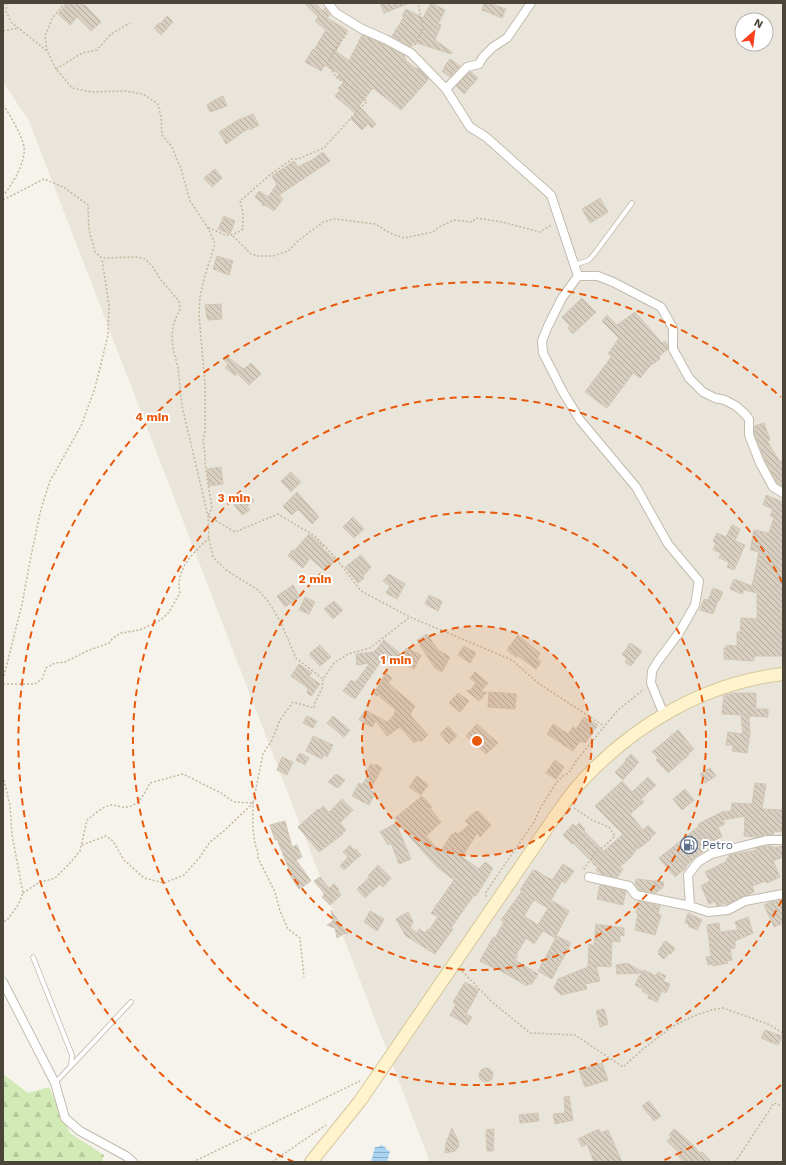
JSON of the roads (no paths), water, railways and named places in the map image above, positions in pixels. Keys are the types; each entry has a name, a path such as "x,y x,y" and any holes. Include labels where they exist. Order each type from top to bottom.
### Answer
{"main road":[{"path":"311,1162 360,1101 581,782 610,754 642,728 664,715 701,696 742,681 783,674"}],"street":[{"path":"328,3 336,13 362,29 411,53 446,89 470,127 486,137 551,195 578,276"},
{"path":"446,89 467,67 479,64 483,57 493,47 507,38 531,3"},
{"path":"578,276 598,276 613,282 661,307 673,328 673,349 689,378 703,392 715,398 725,400 736,406 745,414 749,420 749,436 760,463 773,487 783,493"},
{"path":"578,276 562,298 548,326 542,341 543,353 563,392 580,420 636,487 668,544 699,581 695,605 679,633 652,671 651,682 664,715"},
{"path":"690,906 688,875 698,862 712,854 767,840 783,840"},
{"path":"589,877 629,886 636,895 690,906 708,912 728,910 744,901 783,894"},
{"path":"3,982 55,1083 65,1118 80,1131 126,1156 133,1162"}],"lane":[{"path":"575,266 589,260 632,203"},
{"path":"33,957 72,1054 71,1066"},
{"path":"55,1083 130,1002"}],"water":[{"path":"381,1145 390,1151 387,1162 371,1162 375,1147"}],"place":[{"name":"Petro","path":"689,845"}]}
